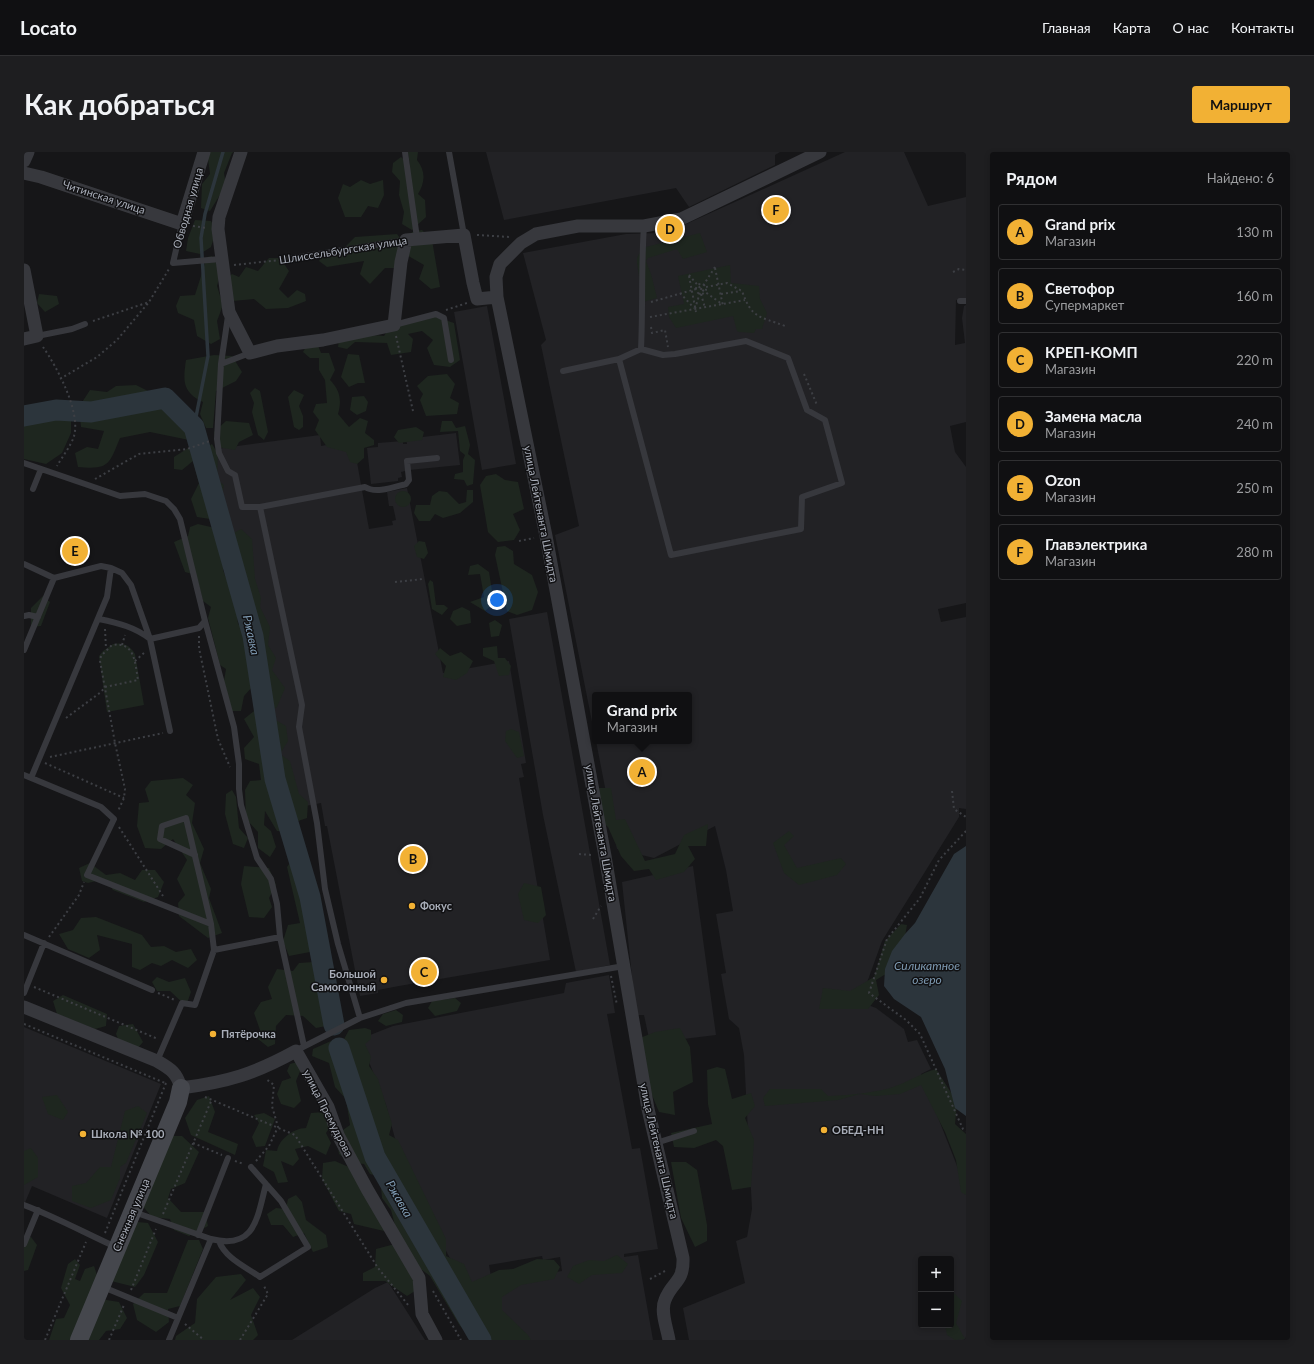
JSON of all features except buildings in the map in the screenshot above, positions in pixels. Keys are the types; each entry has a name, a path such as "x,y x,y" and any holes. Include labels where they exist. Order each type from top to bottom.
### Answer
{"street":[{"path":"24,161 28,152"},
{"name":"Обводная улица","path":"186,225 204,152"},
{"path":"241,152 219,217 219,262 229,312 250,353 277,346 323,340 394,325 401,262 412,239"},
{"path":"464,235 477,299 497,297 496,277 500,264 520,243 536,234 578,226 644,226 681,219 820,152"},
{"name":"Читинская улица","path":"24,173 41,177 186,225"},
{"name":"Шлиссельбургская улица","path":"412,239 464,235"},
{"path":"24,270 30,338"},
{"name":"улица Лейтенанта Шмидта","path":"497,297 546,536 624,966 648,1109 683,1258 684,1270 680,1279 665,1299 663,1308 669,1340"},
{"path":"24,1007 157,1061 172,1069 178,1077 173,1086"},
{"path":"173,1086 232,1080 257,1071 300,1049"},
{"name":"улица Премудрова","path":"300,1049 328,1108 338,1135 367,1189 419,1278 422,1314 436,1340"},
{"name":"Снежная улица","path":"79,1340 101,1286 110,1244 132,1212 178,1102 173,1086"}],"lane":[{"path":"405,152 412,239"},
{"path":"449,152 464,235"},
{"name":"Обводная улица","path":"173,263 186,225"},
{"path":"641,349 643,302 641,266 644,226"},
{"name":"Шлиссельбургская улица","path":"287,259 412,239"},
{"path":"173,263 219,262"},
{"path":"229,312 221,364 217,439 219,453 228,471 235,475 242,507 260,507 365,487 370,490 406,484 409,480 407,461 437,458"},
{"path":"394,325 436,314 444,318 450,360"},
{"path":"30,338 72,329 85,324"},
{"path":"563,371 619,359 641,349 663,355 746,341 788,358 807,410 825,420 842,483 802,497 800,529 671,555 619,359"},
{"path":"221,364 250,353"},
{"path":"24,463 120,496 145,494 166,501 174,509 180,519 204,621 234,727 239,764 239,789 241,805 257,858 271,879 277,904 280,937 300,1049 360,1018 406,1003 624,966"},
{"path":"33,488 41,468"},
{"path":"260,507 302,705 299,728 317,823 325,889 338,944 360,1018"},
{"path":"24,564 54,578 101,566 111,568 122,573 131,585 150,639 170,731"},
{"path":"31,778 52,726 102,620 111,568"},
{"path":"24,650 54,578"},
{"path":"24,616 29,615 38,617"},
{"path":"102,620 128,626 140,631 150,639"},
{"path":"150,639 198,628 204,621"},
{"path":"24,775 101,807 114,819 87,875 210,924"},
{"path":"157,1061 182,1003 195,1005 214,950 210,924 195,855 186,818 162,826 160,840 195,855"},
{"path":"24,935 152,990"},
{"path":"214,950 280,937"},
{"path":"24,994 44,943"},
{"path":"656,1143 694,1131"},
{"path":"198,1235 228,1158"},
{"path":"218,1241 229,1256 260,1277 308,1247 281,1201 251,1167"},
{"path":"132,1212 218,1241 238,1241 250,1234 260,1208 266,1184"},
{"path":"24,1205 64,1221 89,1235 110,1244"},
{"path":"24,1244 38,1210"},
{"path":"169,1340 211,1239"},
{"path":"101,1286 178,1318"}],"path":[{"path":"186,225 210,228"},
{"path":"464,235 529,238"},
{"name":"Шлиссельбургская улица","path":"219,262 287,259"},
{"path":"60,379 96,357 118,340 149,302 173,263"},
{"path":"695,311 689,274 697,285 701,288 705,292 723,305 715,267 705,285 701,288 695,311"},
{"path":"953,272 959,269 966,270"},
{"path":"697,285 719,285 727,283 742,291 749,309 758,317 785,326"},
{"path":"696,289 697,285"},
{"path":"705,285 705,292"},
{"path":"645,304 696,289"},
{"path":"696,289 700,294 705,308"},
{"path":"721,294 742,291"},
{"path":"700,294 705,292"},
{"path":"680,293 695,311"},
{"path":"436,314 477,299"},
{"path":"85,324 149,302"},
{"path":"394,325 412,411"},
{"path":"30,338 47,352 68,396 76,420 74,437 53,472"},
{"path":"86,484 139,454 187,449 208,442"},
{"path":"519,541 546,536"},
{"path":"395,582 423,579"},
{"path":"102,620 106,649"},
{"path":"198,628 199,648 218,739 230,768"},
{"path":"52,726 73,714 101,692 105,687 138,680 133,654 128,647 117,644 106,649 101,656 100,661 105,687 115,743 125,789 124,798 114,819 171,909"},
{"path":"135,661 152,648"},
{"path":"39,760 170,731"},
{"path":"39,760 124,798"},
{"path":"952,792 954,809 966,817"},
{"path":"966,831 939,860 920,898 887,939 869,993 906,1020 920,1034 963,1129 966,1131"},
{"path":"44,943 79,895 87,875"},
{"path":"610,969 618,1011"},
{"path":"28,985 164,1042"},
{"path":"152,990 182,1003"},
{"path":"24,1024 173,1086 212,1099 295,1135 378,1268 412,1309"},
{"path":"110,1244 173,1086 172,1069"},
{"path":"193,1143 251,1167 270,1146 278,1127 272,1106 274,1085 257,1071"},
{"path":"45,1340 89,1235"},
{"path":"650,1279 665,1271"},
{"path":"240,1340 268,1294 260,1277"},
{"path":"419,1278 431,1289 461,1340"},
{"path":"178,1318 204,1340"}],"shaded area":[{"path":"207,152 234,152 232,153 224,173 226,185 210,211 201,208 202,184 210,174"},
{"path":"408,152 418,152 417,160 422,168 424,177 418,194 425,200 426,217 412,230 402,224 404,212 399,195 400,181 392,172 393,163 401,157 410,165"},
{"path":"486,152 780,152 775,155 775,165 689,207 676,188 504,220"},
{"path":"845,152 904,152 928,206 966,197 966,299 956,300 955,345 965,343 962,318 964,306 966,305 966,422 950,426 955,452 966,467 966,603 938,609 941,622 966,617 966,809 959,808 959,817 882,941 860,1002 876,1008 904,1029 908,1042 917,1040 931,1069 921,1074 966,1189 966,1340 689,1340 683,1308 745,1283 736,1241 747,1237 752,1209 744,1055 739,1028 729,1019 721,974 726,973 716,914 733,911 726,870 715,826 654,858 617,849 597,744 692,744 692,692 592,692 592,722 555,535 579,526 541,345 546,340 523,253 626,234 659,233 684,225"},
{"path":"361,180 370,184 383,180 384,195 378,208 368,206 361,217 345,217 338,198 343,184 350,187"},
{"path":"195,220 211,221 216,231 211,247 200,254 186,251 188,238"},
{"path":"422,230 432,240 440,287 431,289 419,279 424,265 405,254 399,268 385,268 370,284 360,274 364,261 327,267 319,261 323,252 345,247 355,237 397,234 405,245 412,232"},
{"path":"700,233 707,252 683,259 677,249 648,258 646,261 657,298 643,302 637,263 637,258 642,248"},
{"path":"212,256 221,272 217,286 223,305 217,321 220,339 211,344 197,336 194,320 178,313 176,306 180,296 195,295 207,257"},
{"path":"269,258 280,258 289,271 279,289 288,298 297,290 305,294 306,301 288,308 266,309 254,299 233,301 226,279 232,274 239,277 246,267 258,271"},
{"path":"730,265 731,283 759,286 760,299 767,313 762,329 756,329 754,333 739,332 737,331 733,316 676,328 669,317 668,307 684,304 678,276"},
{"path":"39,294 57,296 59,304 45,312 37,303"},
{"path":"487,306 516,464 482,470 454,312"},
{"path":"433,316 454,323 460,360 450,367 434,365 427,348 433,340 422,331 408,334 413,339 411,352 391,355 387,343 355,342 347,349 338,347 339,340 362,334 384,336 389,328"},
{"path":"308,343 317,343 321,353 329,353 335,370 330,380 338,391 340,400 338,414 349,427 360,418 368,421 365,433 374,440 374,445 364,448 364,458 357,464 350,462 346,452 327,447 315,430 319,420 313,412 316,404 327,403 325,380 319,370 319,358 310,358 303,352"},
{"path":"348,354 359,355 365,383 358,383 349,387 341,377"},
{"path":"214,355 232,356 242,372 236,381 216,391 213,428 206,428 200,414 203,402 191,394 188,390 184,374 186,360"},
{"path":"447,374 455,384 450,398 459,403 457,414 426,416 420,400 423,394 417,386 428,376"},
{"path":"136,385 156,395 171,395 189,420 199,423 200,434 189,440 150,432 120,438 107,463 97,467 78,467 75,453 87,447 98,449 104,431 81,427 79,407 90,390 107,392 116,386"},
{"path":"255,388 260,391 268,432 264,440 258,435 252,412 254,403 250,393"},
{"path":"294,390 304,395 299,406 303,416 303,427 299,430 294,427 288,397"},
{"path":"364,396 368,402 366,411 357,415 350,410 352,397"},
{"path":"50,407 71,415 71,433 62,453 46,464 24,459 24,417"},
{"path":"226,421 249,423 253,435 239,442 235,450 217,447 214,432"},
{"path":"442,421 452,421 456,428 465,426 470,445 468,454 475,460 473,484 467,486 464,480 454,479 455,474 463,472 463,460 465,455 460,451 458,431 440,432"},
{"path":"416,427 424,432 422,440 399,443 394,437 398,430"},
{"path":"456,433 460,465 409,470 401,472 402,477 398,478 398,481 371,484 367,448 378,447 378,443 403,441 403,444 407,444 406,439"},
{"path":"320,435 321,446 353,440 369,529 393,525 392,521 396,520 393,506 389,506 387,492 407,488 443,673 509,661 526,763 521,764 524,777 519,778 550,960 399,986 378,990 378,993 360,996 327,826 325,826 321,803 290,809 279,775 258,636 208,453 223,448"},
{"path":"212,444 218,454 217,480 224,485 220,510 210,519 197,517 191,499 199,483 193,461 182,470 174,469 174,457 193,445 204,449"},
{"path":"496,474 505,480 518,482 524,509 513,514 520,530 514,540 498,542 488,532 480,485 486,476"},
{"path":"467,490 473,490 473,502 460,513 443,518 435,514 430,521 419,521 414,513 416,505 430,505 432,496 439,491 447,492 459,504 466,502"},
{"path":"403,491 409,493 411,499 409,505 403,507 397,505 395,499 397,493"},
{"path":"198,524 215,528 227,561 223,570 236,604 238,624 245,629 244,643 250,653 253,686 244,696 241,711 232,711 224,681 226,669 220,665 208,618 211,607 203,601 196,575 185,572 174,542 188,536 190,527"},
{"path":"241,529 252,539 255,579 261,598 260,607 270,627 268,645 276,658 272,670 285,688 277,707 268,713 259,698 258,644 249,614 230,535"},
{"path":"419,541 425,542 428,553 424,559 417,557 414,546"},
{"path":"505,546 513,551 514,564 532,575 538,592 532,610 517,615 507,611 495,555 497,547"},
{"path":"478,564 489,572 492,591 489,598 494,603 485,611 470,602 484,597 480,574 468,575 470,566"},
{"path":"430,580 433,582 436,605 444,605 448,608 442,615 432,609 428,584"},
{"path":"43,596 50,602 41,626 31,627 31,608"},
{"path":"462,607 470,611 471,623 457,626 450,619 453,611"},
{"path":"547,612 610,965 576,972 543,815 509,619"},
{"path":"495,620 502,625 499,636 491,637 489,623"},
{"path":"120,643 126,645 131,648 135,654 144,705 107,712 99,656 113,644"},
{"path":"497,646 498,658 505,658 511,666 509,675 499,676 494,661 483,656 483,648"},
{"path":"440,648 450,656 461,652 473,661 467,673 456,680 443,677 446,666 435,654"},
{"path":"254,711 263,721 274,719 286,726 288,741 280,754 290,761 299,794 308,802 307,818 295,822 286,831 277,831 265,811 264,825 271,831 276,847 270,857 258,848 258,832 246,819 245,790 250,781 261,780 259,764 245,759 244,748 254,737 244,719"},
{"path":"511,729 519,732 524,756 517,758 505,741 506,731"},
{"path":"183,778 193,785 186,795 195,803 192,823 204,849 200,863 211,889 209,898 222,933 208,938 179,916 178,903 185,895 177,879 187,860 173,839 161,849 145,848 137,826 139,803 149,802 145,789 151,781"},
{"path":"597,788 611,788 616,820 625,819 645,861 675,854 684,835 708,824 706,846 688,846 695,859 684,872 656,880 649,869 634,871 621,856 608,827 594,815"},
{"path":"232,790 236,797 239,828 248,838 244,848 233,844 225,814 226,794"},
{"path":"789,831 794,836 784,845 797,868 841,858 846,864 837,875 799,885 784,873 773,843"},
{"path":"292,860 309,907 306,915 311,921 316,949 330,954 335,975 333,991 339,999 339,1018 331,1025 316,1028 303,1016 286,1015 276,1026 275,1044 268,1047 258,1039 260,1030 254,1013 261,1002 272,999 268,987 277,969 293,971 299,963 314,962 310,952 289,956 283,941 288,925 300,923 287,867"},
{"path":"90,863 106,875 120,873 135,880 142,870 155,870 164,882 158,897 144,902 113,890 105,879 88,883 82,881 79,868"},
{"path":"244,866 269,868 276,885 269,898 272,907 264,918 249,917 241,884"},
{"path":"693,866 716,1035 650,1043 644,1015 636,1015 622,882"},
{"path":"524,883 541,887 546,915 538,923 524,920 518,894"},
{"path":"96,917 142,935 151,947 164,946 176,952 191,949 197,960 188,968 172,960 161,966 152,963 140,970 132,967 132,944 97,935 100,950 89,958 68,949 59,934 73,930 81,918"},
{"path":"901,924 907,925 903,947 889,972 876,980 879,995 868,1009 819,1009 823,988 850,991 874,977 885,941"},
{"path":"609,975 615,1013 607,1014 632,1149 640,1148 658,1249 624,1254 624,1257 638,1255 653,1340 515,1340 452,1262 404,1172 386,1105 360,1039 393,1026 564,993 566,983","holes":["542,1256 543,1260 560,1257 562,1271 492,1283 489,1265"]},
{"path":"157,977 169,982 185,978 191,992 186,1006 170,991 157,991 152,982"},
{"path":"63,995 107,1014 106,1026 95,1029 57,1014 53,1001"},
{"path":"455,998 461,1003 457,1011 435,1016 428,1008 432,1001"},
{"path":"396,1010 403,1015 402,1022 386,1026 378,1021 383,1014"},
{"path":"133,1024 143,1042 137,1049 122,1048 116,1034 119,1026"},
{"name":"Школа № 100","path":"24,1027 161,1084 107,1218 32,1186 24,1205"},
{"path":"365,1028 371,1030 371,1039 365,1044 371,1057 369,1066 378,1079 392,1124 389,1135 398,1140 446,1239 446,1256 464,1264 472,1282 499,1270 513,1269 537,1259 554,1260 560,1267 554,1279 521,1285 502,1297 502,1310 528,1335 531,1340 478,1340 460,1326 430,1276 418,1267 396,1229 391,1210 382,1198 380,1177 370,1174 364,1164 349,1162 339,1154 336,1135 350,1125 346,1099 335,1087 329,1063 312,1056 313,1049 331,1041 340,1057 347,1055 343,1041 349,1030"},
{"path":"680,1028 690,1047 693,1082 673,1092 675,1115 659,1112 645,1078 640,1038 655,1032"},
{"path":"297,1062 301,1069 296,1081 301,1101 294,1108 281,1104 277,1094 282,1081 291,1078 287,1071 290,1064"},
{"path":"717,1067 725,1069 732,1099 751,1093 755,1106 745,1118 754,1140 751,1187 732,1190 723,1146 716,1140 694,1148 674,1147 671,1133 712,1124 708,1104 707,1070"},
{"path":"936,1069 957,1102 955,1124 966,1134 966,1195 961,1192 956,1160 945,1132 921,1085 900,1094 875,1096 860,1094 838,1100 765,1106 763,1098 770,1089 821,1089 828,1096 871,1092 893,1087"},
{"path":"57,1095 68,1112 63,1120 48,1114 42,1097"},
{"path":"209,1096 215,1112 208,1132 238,1144 235,1155 191,1135 185,1118 197,1100"},
{"path":"138,1106 147,1113 126,1163 120,1167 120,1178 111,1200 91,1208 72,1201 72,1186 86,1183 100,1167 111,1167 125,1111"},
{"path":"324,1112 332,1124 326,1133 331,1143 326,1155 308,1146 295,1149 299,1159 293,1166 281,1161 288,1182 278,1183 274,1172 263,1166 266,1150 277,1151 284,1138 292,1132 301,1128 306,1128 311,1113"},
{"path":"264,1113 275,1119 265,1146 256,1147 252,1137 259,1123 254,1115"},
{"path":"162,1136 182,1136 199,1152 185,1183 171,1189 168,1198 181,1212 205,1212 208,1226 189,1236 174,1230 170,1219 152,1217 140,1203"},
{"path":"31,1148 38,1158 38,1177 24,1185 24,1151"},
{"path":"335,1161 351,1168 390,1223 384,1231 354,1224 351,1214 339,1211 322,1179 323,1163"},
{"path":"671,1162 686,1162 697,1170 707,1225 707,1241 695,1247 681,1218"},
{"path":"296,1195 302,1202 306,1220 326,1235 328,1247 313,1252 304,1233 293,1237 283,1225 271,1225 267,1214 276,1208 286,1209 288,1199"},
{"path":"126,1221 148,1223 158,1242 144,1275 135,1287 111,1281"},
{"path":"24,1237 31,1237 37,1245 28,1270 24,1271"},
{"path":"188,1240 199,1240 203,1249 180,1306 168,1309 169,1322 156,1332 137,1320 133,1304 144,1293 167,1293"},
{"path":"395,1244 416,1274 415,1291 407,1296 385,1281 363,1281 363,1273 375,1267 376,1249"},
{"path":"617,1255 628,1264 622,1273 592,1275 579,1284 567,1277 573,1266 589,1260 604,1261"},
{"path":"75,1259 80,1265 75,1279 80,1281 85,1269 94,1266 97,1275 70,1340 49,1340 56,1319 64,1318 70,1305 61,1288 68,1264"},
{"path":"241,1274 246,1280 230,1300 253,1288 260,1297 251,1315 258,1335 253,1340 175,1340 176,1336 195,1323 197,1299 216,1277"},
{"path":"388,1282 425,1340 292,1340 375,1288"},
{"path":"954,1293 962,1301 956,1323 965,1339 955,1340 947,1335 946,1328 954,1328"},
{"path":"94,1298 119,1302 127,1318 120,1329 106,1331 99,1340 84,1340"}],"water":[{"name":"Силикатное озеро","path":"966,846 966,1116 955,1108 945,1069 921,1017 894,999 884,986 885,969 892,951 915,923 954,854"}],"waterway":[{"path":"194,427 208,356 201,238 205,214 223,152"},
{"name":"Ржавка","path":"24,416 56,410 91,412 165,398 194,427 253,636 275,779 310,897 334,1025"},
{"name":"Ржавка","path":"339,1048 375,1157 481,1340"}],"place":[{"name":"Главэлектрика","path":"776,210"},
{"name":"Замена масла","path":"670,229"},
{"name":"Ozon","path":"75,551"},
{"name":"Grand prix","path":"642,772"},
{"name":"Светофор","path":"413,859"},
{"name":"Фокус","path":"412,906"},
{"name":"КРЕП-КОМП","path":"424,972"},
{"name":"Большой Самогонный","path":"384,980"},
{"name":"Пятёрочка","path":"213,1034"},
{"name":"ОБЕД-НН","path":"824,1130"},
{"name":"Школа № 100","path":"83,1134"}]}
